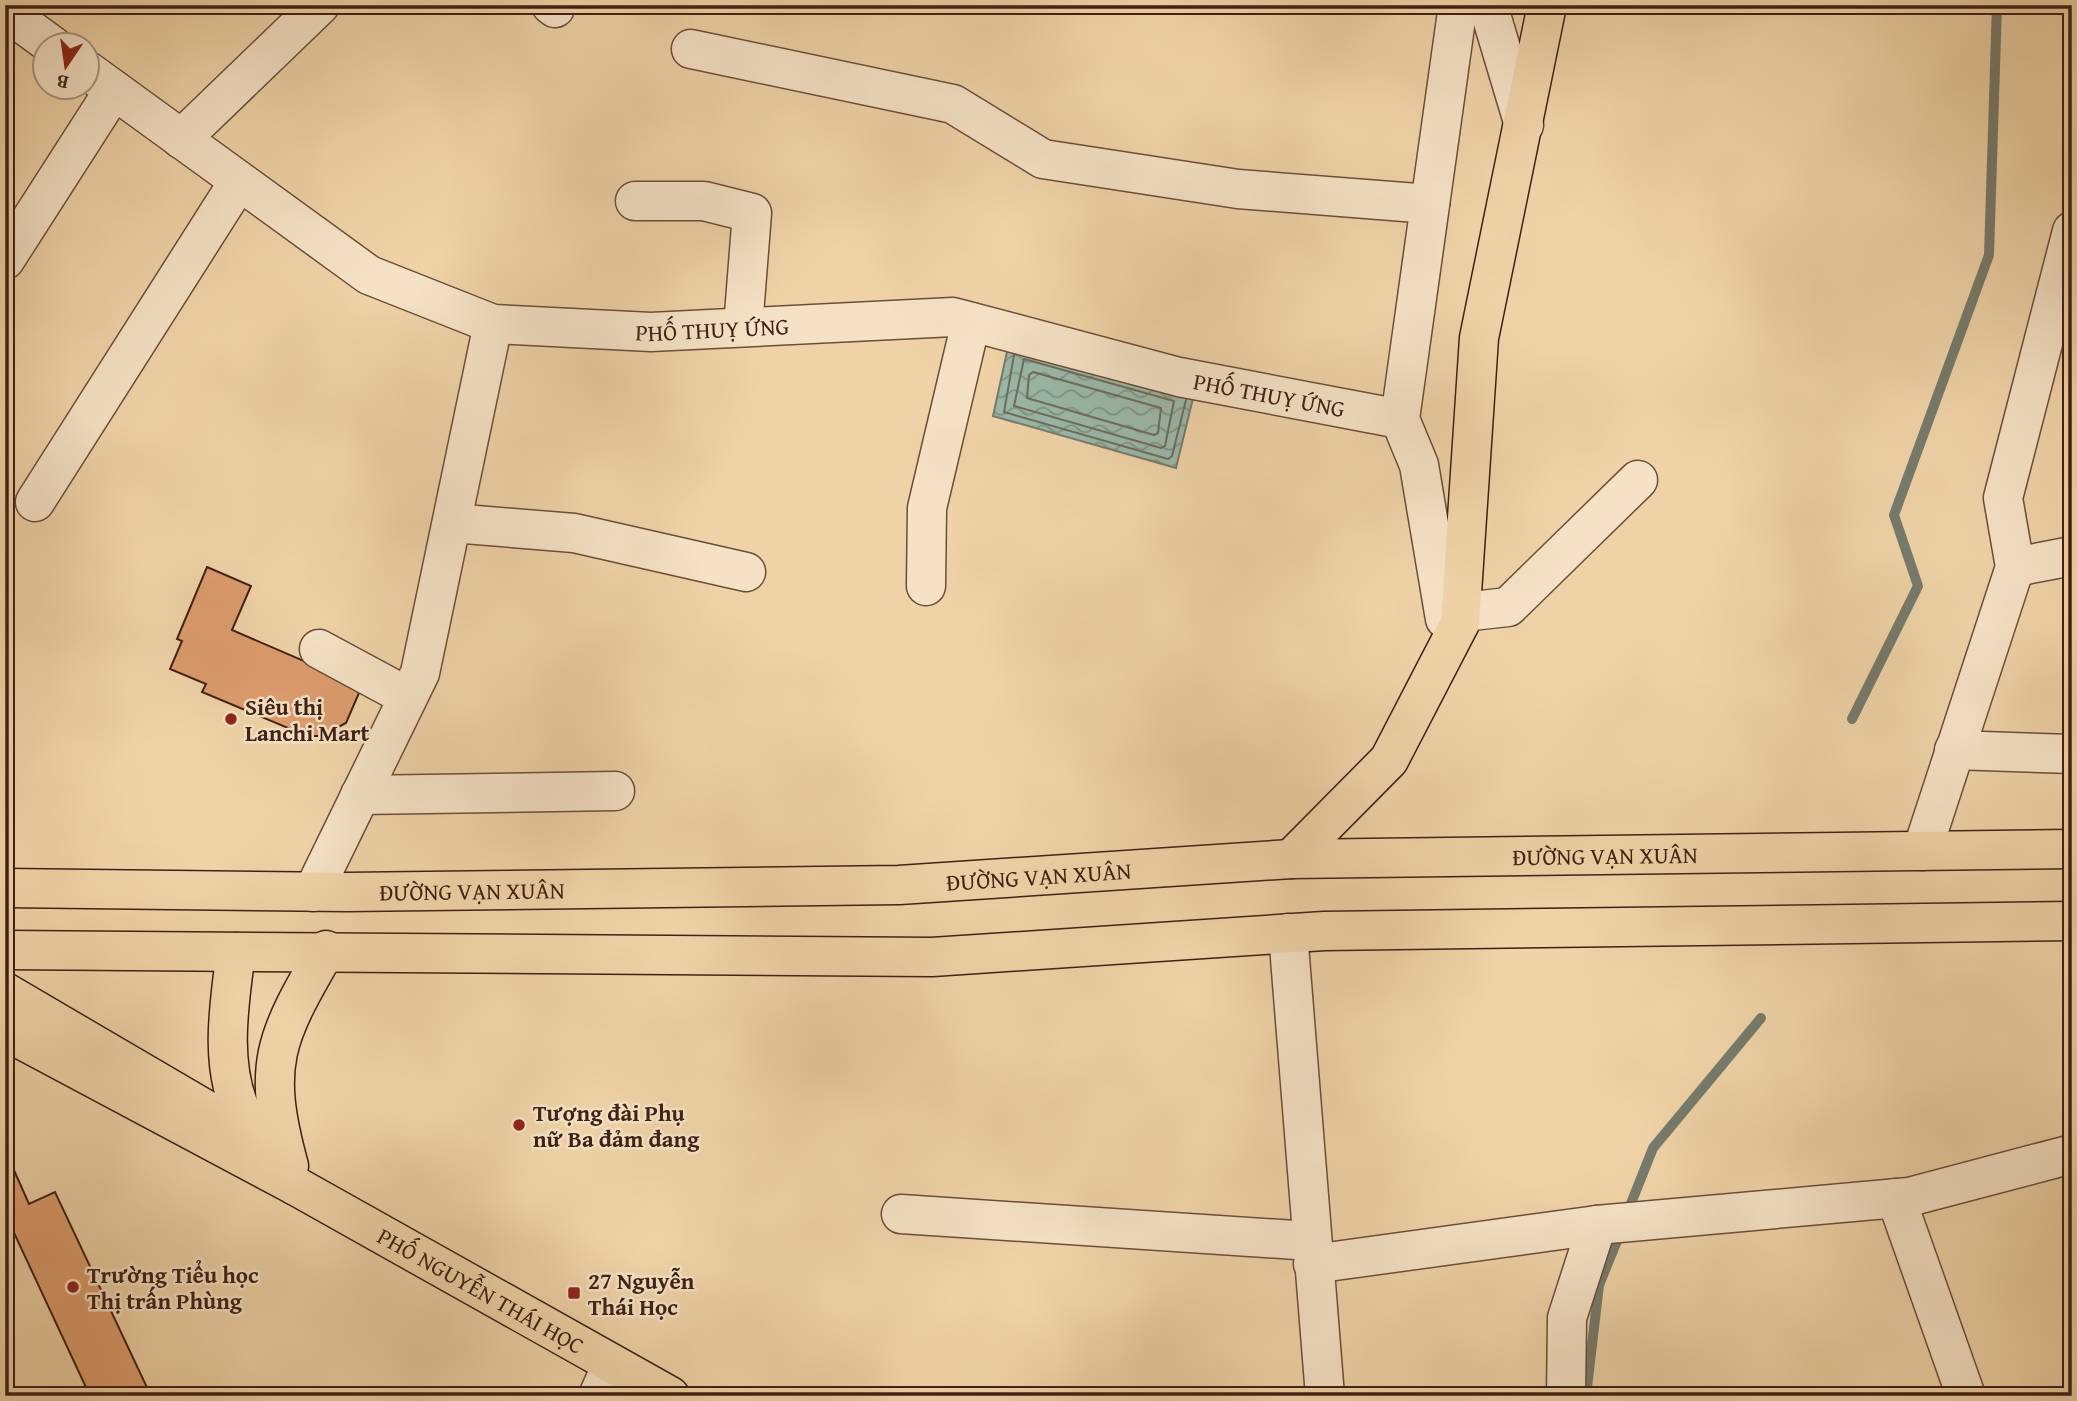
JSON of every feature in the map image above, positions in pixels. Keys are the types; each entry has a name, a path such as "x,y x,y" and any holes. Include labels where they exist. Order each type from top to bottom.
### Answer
{"main road":[{"path":"1291,859 1389,760 1461,618 1479,338 1547,5"},
{"name":"ĐƯỜNG VẠN XUÂN","path":"5,888 313,892 899,885 1291,859 2072,849"},
{"path":"5,950 326,950 932,957 1288,933 2072,921"},
{"path":"294,1185 273,1102 275,1056 291,1010 326,950"},
{"path":"236,952 230,1002 229,1056 233,1086 244,1118 294,1185"},
{"name":"PHỐ NGUYỄN THÁI HỌC","path":"5,992 237,1128 294,1185"},
{"name":"PHỐ NGUYỄN THÁI HỌC","path":"5,1031 294,1185 605,1380 670,1396"}],"street":[{"path":"181,139 320,5"},
{"path":"1458,5 1400,419 1419,465 1445,619 1508,607 1638,480"},
{"path":"1489,5 1524,125"},
{"path":"5,11 34,32"},
{"path":"691,49 953,104 1043,159 1238,189 1430,204"},
{"name":"PHỐ THUỴ ỨNG","path":"102,81 369,275 493,324 651,332 953,317 1179,377 1400,419"},
{"path":"5,260 89,102"},
{"path":"35,502 239,181"},
{"path":"635,201 704,201 752,213 743,327"},
{"path":"1922,851 2015,567 2003,498 2072,231"},
{"path":"926,586 927,508 971,322"},
{"path":"313,892 420,673 493,324"},
{"path":"452,523 573,533 746,572"},
{"path":"2015,567 2072,556"},
{"path":"319,649 408,697"},
{"path":"1954,750 2072,754"},
{"path":"360,795 615,792"},
{"path":"1288,933 1325,1396"},
{"path":"901,1214 1312,1253 1896,1198 2072,1154"},
{"path":"1896,1198 1966,1396"},
{"path":"1566,1396 1567,1318 1597,1225"}],"water":[{"path":"1010,338 1195,390 1176,468 993,416"}],"building":[{"path":"207,567 251,586 232,630 362,686 346,723 321,736 307,736 202,692 206,684 170,669 182,641 177,639"},
{"path":"13,1168 29,1204 55,1192 151,1396 90,1396 9,1222 5,1224 5,1172"}],"waterway":[{"path":"1852,719 1918,586 1894,515 1989,255 1997,5"},
{"path":"1626,1216 1653,1148 1761,1018"},
{"path":"1586,1396 1599,1285 1621,1231"}],"place":[{"name":"Siêu thị Lanchi Mart","path":"231,719"},
{"name":"Tượng đài Phụ nữ Ba đảm đang","path":"519,1125"},
{"name":"Trường Tiểu học Thị trấn Phùng","path":"73,1287"},
{"name":"27 Nguyễn Thái Học","path":"574,1293"}]}
